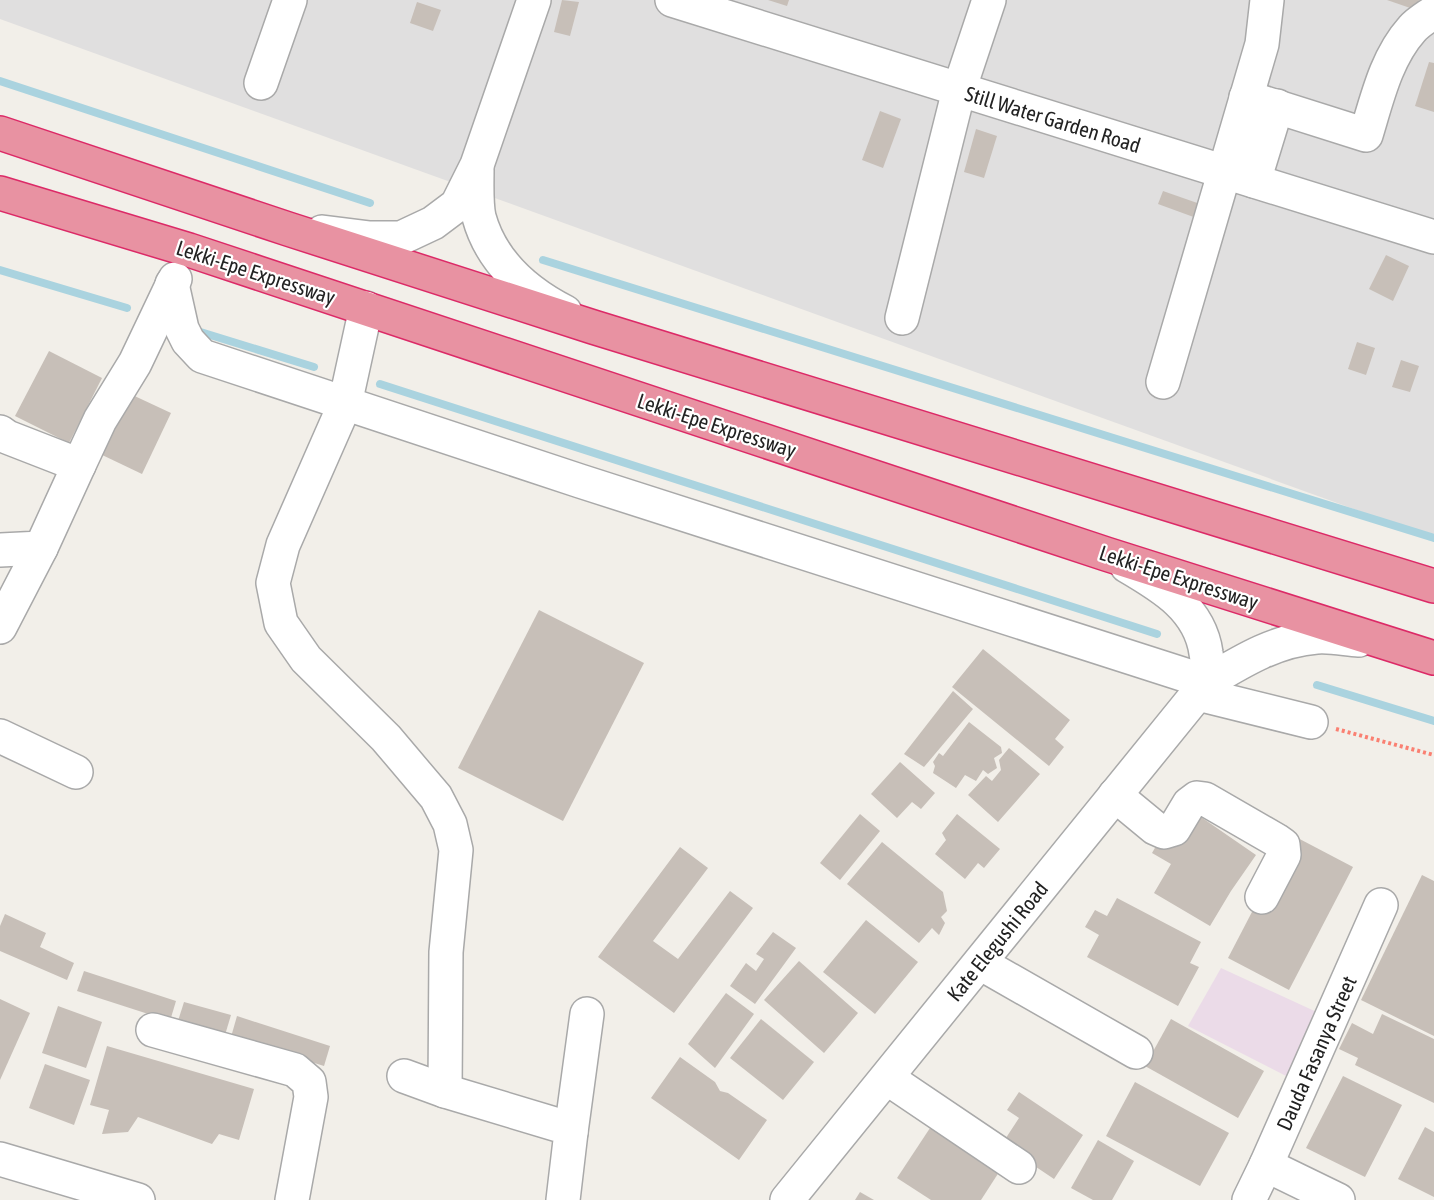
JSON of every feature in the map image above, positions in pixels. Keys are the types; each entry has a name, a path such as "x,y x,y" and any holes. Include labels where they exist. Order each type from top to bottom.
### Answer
{"highway":[{"path":"0,133 593,327 1434,586"},
{"name":"Lekki-Epe Expressway","path":"0,193 189,250 1106,554 1434,658"}],"street":[{"path":"261,83 290,0"},
{"path":"288,229 370,238 401,238 433,223 457,205 477,165 534,0"},
{"name":"Still Water Garden Road","path":"672,0 1434,237"},
{"path":"902,318 959,90 990,0"},
{"path":"1239,177 1246,97 1262,44 1267,0"},
{"path":"1246,97 1366,135 1383,80 1395,53 1412,28 1434,12"},
{"path":"1163,382 1239,177 1277,106"},
{"path":"477,165 478,215 490,246 514,277 541,300 593,327"},
{"path":"0,627 41,548 100,420 135,363 189,250"},
{"path":"172,284 182,330 188,341 202,356 1202,688 1311,722"},
{"path":"366,308 345,404 282,545 273,583 281,623 306,659 386,738 436,797 450,824 456,850 446,952 445,1091"},
{"path":"0,432 7,437 79,465"},
{"path":"0,550 41,548"},
{"path":"1106,554 1155,582 1181,602 1198,627 1206,653 1202,688"},
{"name":"Kate Elegushi Road","path":"787,1200 1202,688 1244,660 1281,643 1318,637 1385,642"},
{"path":"0,736 76,772"},
{"path":"1115,795 1155,828 1164,832 1174,829 1189,804 1197,798 1205,799 1276,840 1283,845 1284,855 1262,897"},
{"name":"Dauda Fasanya Street","path":"1249,1200 1381,905"},
{"path":"980,963 1136,1052"},
{"path":"563,1200 587,1014"},
{"path":"153,1030 295,1070 309,1082 311,1097 292,1200"},
{"path":"404,1076 445,1091 560,1124 571,1132"},
{"path":"887,1078 1019,1167"},
{"path":"0,1159 138,1200"},
{"path":"1266,1165 1338,1200"}],"path":[{"path":"1311,722 1434,755"}],"shaded area":[{"path":"0,0 1434,0 1434,538 0,19"},
{"path":"1221,968 1321,1014 1290,1078 1188,1026"}],"building":[{"path":"562,0 579,2 570,36 554,32"},
{"path":"768,0 789,0 787,6"},
{"path":"1387,0 1419,0 1416,10"},
{"path":"417,2 441,10 433,31 410,23"},
{"path":"1429,62 1434,63 1434,112 1415,106"},
{"path":"880,111 901,119 883,168 862,160"},
{"path":"976,129 997,136 984,178 964,172"},
{"path":"1163,191 1203,205 1199,219 1158,204"},
{"path":"1386,255 1409,266 1393,301 1369,289"},
{"path":"1357,342 1375,348 1366,375 1348,369"},
{"path":"49,351 102,378 69,443 15,416"},
{"path":"1401,360 1419,366 1410,392 1392,387"},
{"path":"126,392 171,413 142,474 98,453"},
{"path":"539,610 644,663 563,821 458,768"},
{"path":"983,649 1070,720 1055,739 1064,747 1049,766 952,687"},
{"path":"953,691 973,709 924,767 904,754"},
{"path":"969,722 1001,747 1002,753 994,758 997,768 988,774 983,770 976,781 965,775 956,788 933,773 935,766 933,762 939,753 943,756"},
{"path":"1009,748 1040,774 998,822 968,795 986,776 992,781 1001,770 999,760"},
{"path":"900,762 935,793 921,809 912,802 897,818 871,794"},
{"path":"860,814 880,831 840,880 820,863"},
{"path":"957,814 1000,849 984,868 978,863 965,879 935,854 946,840 942,833"},
{"path":"1198,815 1256,855 1210,926 1154,893 1171,864 1152,853 1170,822"},
{"path":"1292,835 1353,867 1289,990 1228,958"},
{"path":"882,842 943,892 947,911 941,917 945,923 939,935 932,928 919,943 847,884"},
{"path":"680,847 708,868 653,941 678,959 730,891 753,908 674,1013 598,957"},
{"path":"1422,875 1434,881 1434,1036 1361,1000"},
{"path":"1117,898 1201,942 1190,963 1199,967 1178,1006 1087,957 1099,935 1085,927 1095,910 1107,916"},
{"path":"5,914 46,933 40,947 74,963 67,980 0,951 0,926"},
{"path":"866,920 918,962 875,1014 823,972"},
{"path":"773,932 796,948 755,1004 730,986 746,963 756,971 764,959 756,954"},
{"path":"799,961 858,1013 824,1053 764,1000"},
{"path":"84,971 176,1001 170,1021 77,991"},
{"path":"726,993 754,1014 715,1068 688,1044"},
{"path":"0,999 30,1013 0,1080"},
{"path":"184,1002 231,1015 225,1035 178,1021"},
{"path":"58,1006 102,1022 86,1068 42,1053"},
{"path":"1382,1014 1434,1039 1434,1103 1355,1065 1358,1058 1339,1049 1352,1023 1373,1034"},
{"path":"237,1016 330,1046 324,1066 231,1037"},
{"path":"761,1019 814,1062 783,1100 730,1058"},
{"path":"1171,1019 1264,1071 1238,1118 1145,1066"},
{"path":"107,1046 254,1089 239,1140 219,1134 212,1144 138,1117 128,1132 102,1134 109,1110 90,1105"},
{"path":"680,1057 715,1082 720,1091 728,1093 767,1120 739,1160 651,1098"},
{"path":"45,1064 90,1080 74,1125 29,1108"},
{"path":"1343,1076 1402,1105 1365,1177 1306,1148"},
{"path":"1135,1082 1229,1133 1200,1186 1106,1136"},
{"path":"1019,1092 1083,1135 1054,1179 1002,1144 1019,1118 1007,1110"},
{"path":"932,1125 1001,1169 981,1200 931,1200 897,1178"},
{"path":"1425,1127 1434,1132 1434,1197 1398,1179"},
{"path":"1098,1140 1134,1161 1112,1200 1093,1200 1071,1188"},
{"path":"860,1192 874,1200 855,1200"}],"waterway":[{"path":"0,81 370,203"},
{"path":"543,260 1434,538"},
{"path":"0,270 127,308"},
{"path":"194,330 314,367"},
{"path":"380,384 1157,634"},
{"path":"1317,685 1434,721"}]}
